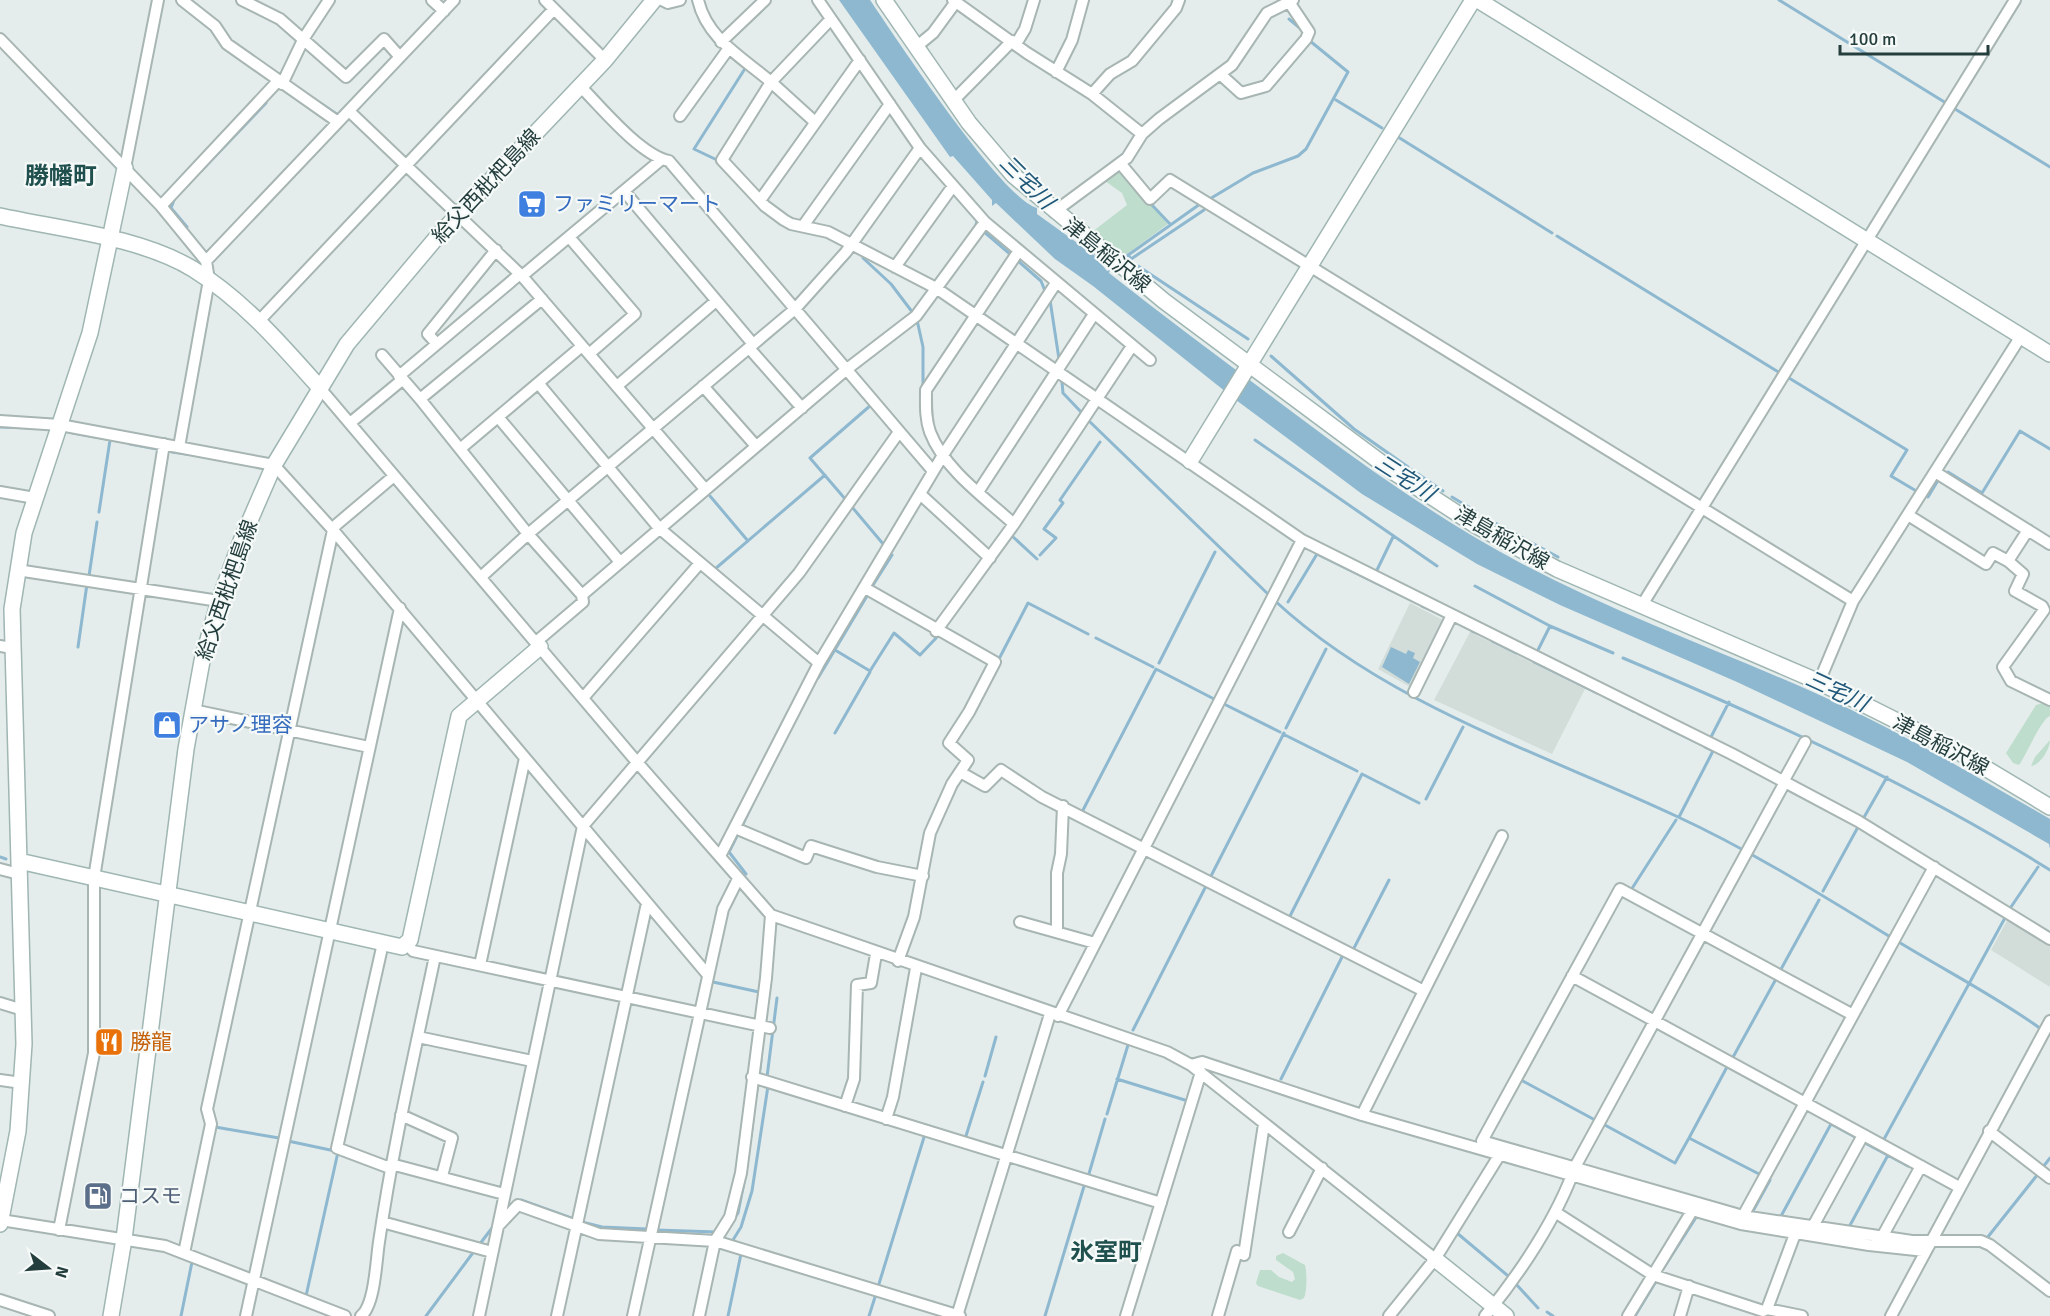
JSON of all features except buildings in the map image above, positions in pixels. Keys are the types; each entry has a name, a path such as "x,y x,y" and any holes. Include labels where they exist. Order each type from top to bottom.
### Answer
{"street":[{"path":"158,0 90,333 24,533 6,647 19,867 23,1010 22,1083 13,1167 1,1222 124,1239 184,1253 345,1316"},
{"path":"182,0 215,26 227,44 338,122"},
{"path":"242,0 280,19 346,76 384,39 400,57"},
{"path":"161,206 280,82 304,38 329,0"},
{"path":"432,0 444,11"},
{"path":"207,261 454,0"},
{"path":"545,0 605,60"},
{"path":"654,1 668,3 680,0"},
{"path":"698,0 702,17 725,45 815,122"},
{"path":"680,116 725,45 765,0"},
{"path":"818,0 920,148 984,222 1150,360"},
{"name":"津島稲沢線","path":"884,0 953,101 992,152 1054,212 1248,367 1395,473 1475,525 1557,569 1819,682 1957,751 2050,807"},
{"path":"953,101 1014,43 1025,29 1034,0"},
{"path":"1056,72 1072,40 1083,0"},
{"path":"1092,94 1110,74 1132,61 1176,8 1179,0"},
{"path":"1190,461 1475,0 2050,354"},
{"path":"1642,604 2015,0"},
{"name":"給父西枇杷島線","path":"111,1316 124,1239 168,894 193,710 202,661 219,601 274,465 347,344 385,296 605,60 654,1"},
{"path":"1054,212 1127,158 1142,134 1159,118 1220,74 1241,53 1267,13 1291,1 1309,32 1306,39 1266,86 1241,93 1220,74"},
{"path":"916,47 933,33 954,2 1092,94 1142,134"},
{"path":"259,321 554,9"},
{"path":"831,19 771,82 722,160 761,199 765,206 784,220 828,232 936,288 1302,540 1858,821 2050,939"},
{"path":"0,39 161,206 207,261 209,280 179,447"},
{"path":"761,199 860,60"},
{"path":"580,86 636,141 662,159 669,161 933,471"},
{"path":"803,226 890,104"},
{"path":"349,111 521,275 705,489"},
{"path":"481,577 568,499 795,309 851,245 920,148"},
{"path":"350,423 437,344 662,159"},
{"path":"1120,163 1150,199 1170,180 1853,601"},
{"path":"896,267 953,186"},
{"path":"624,191 802,408"},
{"path":"0,216 110,239 168,257 209,280 259,321 319,387 636,761 771,915 916,968 1167,1053 1191,1065 1436,1259 1490,1311 1506,1316"},
{"path":"582,595 847,369 916,316 984,222"},
{"path":"460,449 538,383 636,314 569,237"},
{"path":"437,344 428,334 496,250"},
{"path":"1014,524 978,492 943,455 930,431 926,412 926,390 1018,252"},
{"path":"720,856 819,663 933,471 1056,283"},
{"path":"420,399 542,299"},
{"path":"617,386 716,301"},
{"path":"978,492 1094,314"},
{"path":"1819,682 1853,601 2021,336"},
{"path":"936,631 1014,524 1132,346"},
{"path":"0,869 19,867 94,878 402,947 410,940 459,716 583,602 582,595 528,534 382,355"},
{"path":"538,383 609,465 659,528 819,663"},
{"path":"703,386 756,447"},
{"path":"498,417 620,562"},
{"path":"0,422 60,425 274,465 400,608 708,975"},
{"path":"478,1316 583,826 636,761 799,573 899,432"},
{"path":"59,1230 94,1053 94,878 164,444"},
{"path":"1935,472 2050,544"},
{"path":"184,1253 211,1124 207,1108 333,530 394,476"},
{"path":"0,492 35,498"},
{"path":"920,494 990,558"},
{"path":"1908,514 1986,564 1993,553 2008,561 2023,574 2015,591 2042,606 2044,610 2004,667 2011,681 2050,700"},
{"path":"2008,561 2028,530"},
{"path":"497,1228 510,1211 518,1205 600,1234 715,1241 958,1316 1006,1155 1054,1015 1095,943 1302,540"},
{"path":"584,698 699,563"},
{"path":"17,570 141,587 219,601"},
{"path":"865,588 936,631 994,662 969,712 949,743 968,760 952,783 930,833 914,917 898,961"},
{"path":"246,1316 400,608"},
{"path":"1414,692 1452,615"},
{"path":"193,710 369,747"},
{"path":"1490,1311 1555,1212 1573,1172 1805,742"},
{"path":"480,965 525,758"},
{"path":"960,772 985,786 1001,770 1042,797 1425,991"},
{"path":"1057,932 1057,873 1061,854 1063,806"},
{"path":"735,828 806,858 811,846 877,867 922,876"},
{"path":"1363,1113 1502,836"},
{"path":"1743,1216 1934,867"},
{"path":"633,1316 723,909 738,879"},
{"path":"1501,1152 1482,1141 1620,889 1853,1014"},
{"path":"557,1316 647,903"},
{"path":"699,1316 715,1241 730,1217 735,1201 752,1077 765,1027 771,915"},
{"path":"1020,922 1095,943"},
{"path":"383,943 337,1148 390,1166 442,1176 444,1179 504,1194"},
{"path":"407,944 413,951 765,1027"},
{"path":"845,1106 854,1079 857,985 871,983 876,954"},
{"path":"361,1316 367,1311 370,1300 390,1166 435,956"},
{"path":"886,1119 893,1097 916,968"},
{"path":"1572,976 1959,1187"},
{"path":"0,1003 23,1010"},
{"path":"1891,1316 2046,1028"},
{"path":"418,1037 532,1061"},
{"path":"1191,1065 1202,1062 1363,1113 1695,1207 1803,1231 1925,1251"},
{"path":"1126,1316 1201,1072"},
{"path":"752,1077 1161,1203"},
{"path":"0,1080 22,1083"},
{"path":"401,1116 452,1138 442,1176"},
{"path":"1218,1316 1237,1251 1244,1255 1264,1124"},
{"path":"1989,1131 2050,1178"},
{"path":"1764,1312 1803,1231 1863,1135"},
{"path":"1389,1316 1436,1259 1501,1152"},
{"path":"1882,1237 1920,1166"},
{"path":"1290,1232 1322,1168"},
{"path":"1695,1207 1803,1231 1930,1240 1970,1239 1990,1245 2050,1291"},
{"path":"1628,1316 1695,1207"},
{"path":"1555,1212 1653,1275 1764,1312 1802,1316"},
{"path":"382,1222 492,1252"},
{"path":"1680,1316 1689,1286"},
{"path":"0,1300 50,1316"}],"shaded area":[{"path":"1410,603 1445,621 1412,688 1378,669"},
{"path":"1470,632 1585,689 1552,754 1434,700"},
{"path":"2009,917 2050,942 2050,987 1991,950"}],"green space":[{"path":"1118,169 1168,224 1123,257 1092,232 1127,205 1122,193 1105,181"},
{"path":"2047,702 2050,704 2050,716 2042,723 2019,765 2013,763 2006,753 2036,705"},
{"path":"2050,740 2044,756 2038,763 2031,766 2035,757"},
{"path":"1283,1253 1305,1265 1306,1291 1304,1298 1300,1300 1258,1286 1256,1283 1260,1270 1271,1270 1279,1277 1292,1282 1295,1279 1293,1272 1276,1260 1276,1256"}],"water":[{"path":"839,0 870,0 975,148 999,177 1021,198 1037,208 1037,214 1094,255 1107,271 1110,270 1109,273 1150,305 1363,464 1423,505 1517,561 1589,597 1813,692 1874,721 1963,769 2050,819 2050,849 2049,844 1907,762 1737,682 1560,605 1477,564 1362,494 1236,400 1093,286 1055,259 996,203 992,206 992,200 953,156 950,157"},
{"path":"1391,647 1406,654 1408,650 1415,653 1413,658 1420,662 1409,684 1382,667"}],"waterway":[{"path":"1779,0 1946,103"},
{"path":"1289,19 1301,29"},
{"path":"1208,200 1253,173 1298,156 1306,149 1348,72 1310,41"},
{"path":"717,160 694,149 746,67"},
{"path":"1336,100 1382,128"},
{"path":"317,101 338,115"},
{"path":"201,171 266,103"},
{"path":"1955,109 2050,167"},
{"path":"1398,137 1552,233"},
{"path":"174,200 171,208 187,227"},
{"path":"1151,204 1170,224"},
{"path":"1124,258 1200,204"},
{"path":"1128,255 1131,259 1204,210"},
{"path":"976,225 977,221"},
{"path":"982,230 1010,254"},
{"path":"1557,236 1780,373"},
{"path":"863,258 891,284 913,313"},
{"path":"1017,260 1041,281 1045,291"},
{"path":"1138,266 1248,339"},
{"path":"1050,300 1059,359"},
{"path":"917,320 923,347 923,388"},
{"name":"三宅川","path":"1271,356 1354,429 1408,467"},
{"path":"1789,378 1907,450 1891,476 1918,492"},
{"path":"1062,382 1063,393 1082,413"},
{"path":"846,500 810,458 871,405"},
{"path":"1088,420 1269,595"},
{"path":"0,427 33,428"},
{"path":"1948,472 1982,493 2020,431 2050,449"},
{"path":"73,433 118,441"},
{"path":"99,512 110,440"},
{"path":"1255,440 1437,566"},
{"path":"1040,555 1056,538 1044,529 1063,503 1060,500 1100,442"},
{"path":"130,444 157,449"},
{"path":"172,452 194,455"},
{"name":"三宅川","path":"1412,470 1443,491"},
{"path":"715,569 825,475"},
{"path":"1928,497 1937,482"},
{"path":"710,496 748,541"},
{"path":"1452,497 1475,511"},
{"path":"852,507 884,545"},
{"path":"1486,518 1558,557"},
{"path":"89,576 97,522"},
{"path":"1010,537 1011,535 1037,559"},
{"path":"1377,570 1393,537"},
{"path":"1159,663 1215,552"},
{"path":"1288,602 1317,554 1382,586"},
{"path":"873,585 892,555"},
{"path":"78,647 87,584"},
{"path":"1475,586 1550,626 1613,653"},
{"path":"1388,589 1411,600"},
{"path":"818,678 867,596"},
{"path":"1274,600 1318,637 1365,669 1415,698 1519,747 1676,816 1734,845 1990,995 2041,1029"},
{"path":"1000,657 1028,603 1088,634"},
{"path":"1422,606 1436,612"},
{"path":"1453,621 1467,628"},
{"path":"1537,652 1550,626"},
{"path":"1472,631 1477,633"},
{"path":"835,650 870,671 894,633 920,655 937,637"},
{"path":"1096,638 1153,667"},
{"path":"1492,641 1516,653"},
{"path":"1286,728 1326,649"},
{"path":"1623,658 1841,755 1947,810 2050,870"},
{"path":"1534,662 1597,693"},
{"path":"1082,812 1156,669"},
{"path":"1158,670 1216,700"},
{"path":"835,733 870,672"},
{"path":"1604,696 1633,711"},
{"path":"1711,737 1729,702"},
{"path":"1222,703 1280,732"},
{"path":"1639,714 1654,721"},
{"path":"1663,726 1700,744"},
{"path":"1426,799 1463,727"},
{"path":"1210,878 1284,733"},
{"path":"1283,734 1357,771"},
{"path":"1679,817 1713,751 1705,747"},
{"path":"1289,918 1362,774 1419,803"},
{"path":"1863,819 1887,777"},
{"path":"742,826 753,803"},
{"path":"1631,890 1676,820"},
{"path":"1823,891 1858,827"},
{"path":"739,832 729,852 746,874"},
{"path":"0,857 6,859"},
{"path":"2011,907 2038,867"},
{"path":"1353,950 1389,880"},
{"path":"1133,1030 1207,884"},
{"path":"1780,971 1819,900"},
{"path":"1883,1141 2006,916"},
{"path":"1281,1079 1344,953"},
{"path":"1732,1059 1776,979"},
{"path":"713,982 759,992"},
{"path":"767,1077 777,998"},
{"path":"985,1076 996,1037"},
{"path":"1107,1114 1128,1045"},
{"path":"759,1076 761,1060"},
{"path":"1727,1067 1689,1138 1761,1175"},
{"path":"1117,1079 1188,1101"},
{"path":"1521,1080 1595,1120"},
{"path":"965,1139 983,1082"},
{"path":"756,1096 758,1083"},
{"path":"736,1243 733,1240 741,1227 752,1191 768,1086"},
{"path":"751,1136 755,1102"},
{"path":"1088,1177 1105,1119"},
{"path":"1603,1124 1675,1163 1689,1138"},
{"path":"1780,1218 1831,1124 1855,1137"},
{"path":"215,1127 279,1138"},
{"path":"878,1287 925,1134"},
{"path":"288,1141 335,1151"},
{"path":"1865,1143 1908,1166"},
{"path":"306,1296 338,1152"},
{"path":"1848,1229 1888,1155"},
{"path":"2043,1167 2050,1158"},
{"path":"725,1232 738,1213 746,1172"},
{"path":"1987,1238 2038,1174"},
{"path":"1753,1211 1770,1180"},
{"path":"1045,1316 1085,1183"},
{"path":"506,1207 521,1200 574,1219"},
{"path":"1663,1269 1695,1219"},
{"path":"582,1222 602,1227 647,1229"},
{"path":"479,1245 492,1228"},
{"path":"656,1230 717,1232"},
{"path":"1457,1233 1507,1275"},
{"path":"426,1316 475,1250"},
{"path":"728,1316 741,1254"},
{"path":"181,1316 192,1262"},
{"path":"1635,1316 1655,1283"},
{"path":"1516,1284 1538,1308"},
{"path":"869,1316 876,1294"},
{"path":"1547,1312 1553,1316"}],"place":[{"name":"ファミリーマート","path":"532,204"},
{"name":"アサノ理容","path":"167,725"},
{"name":"勝龍","path":"109,1042"},
{"name":"コスモ","path":"98,1196"}],"district":[{"name":"勝幡町","path":"61,176"},
{"name":"氷室町","path":"1106,1252"}]}
